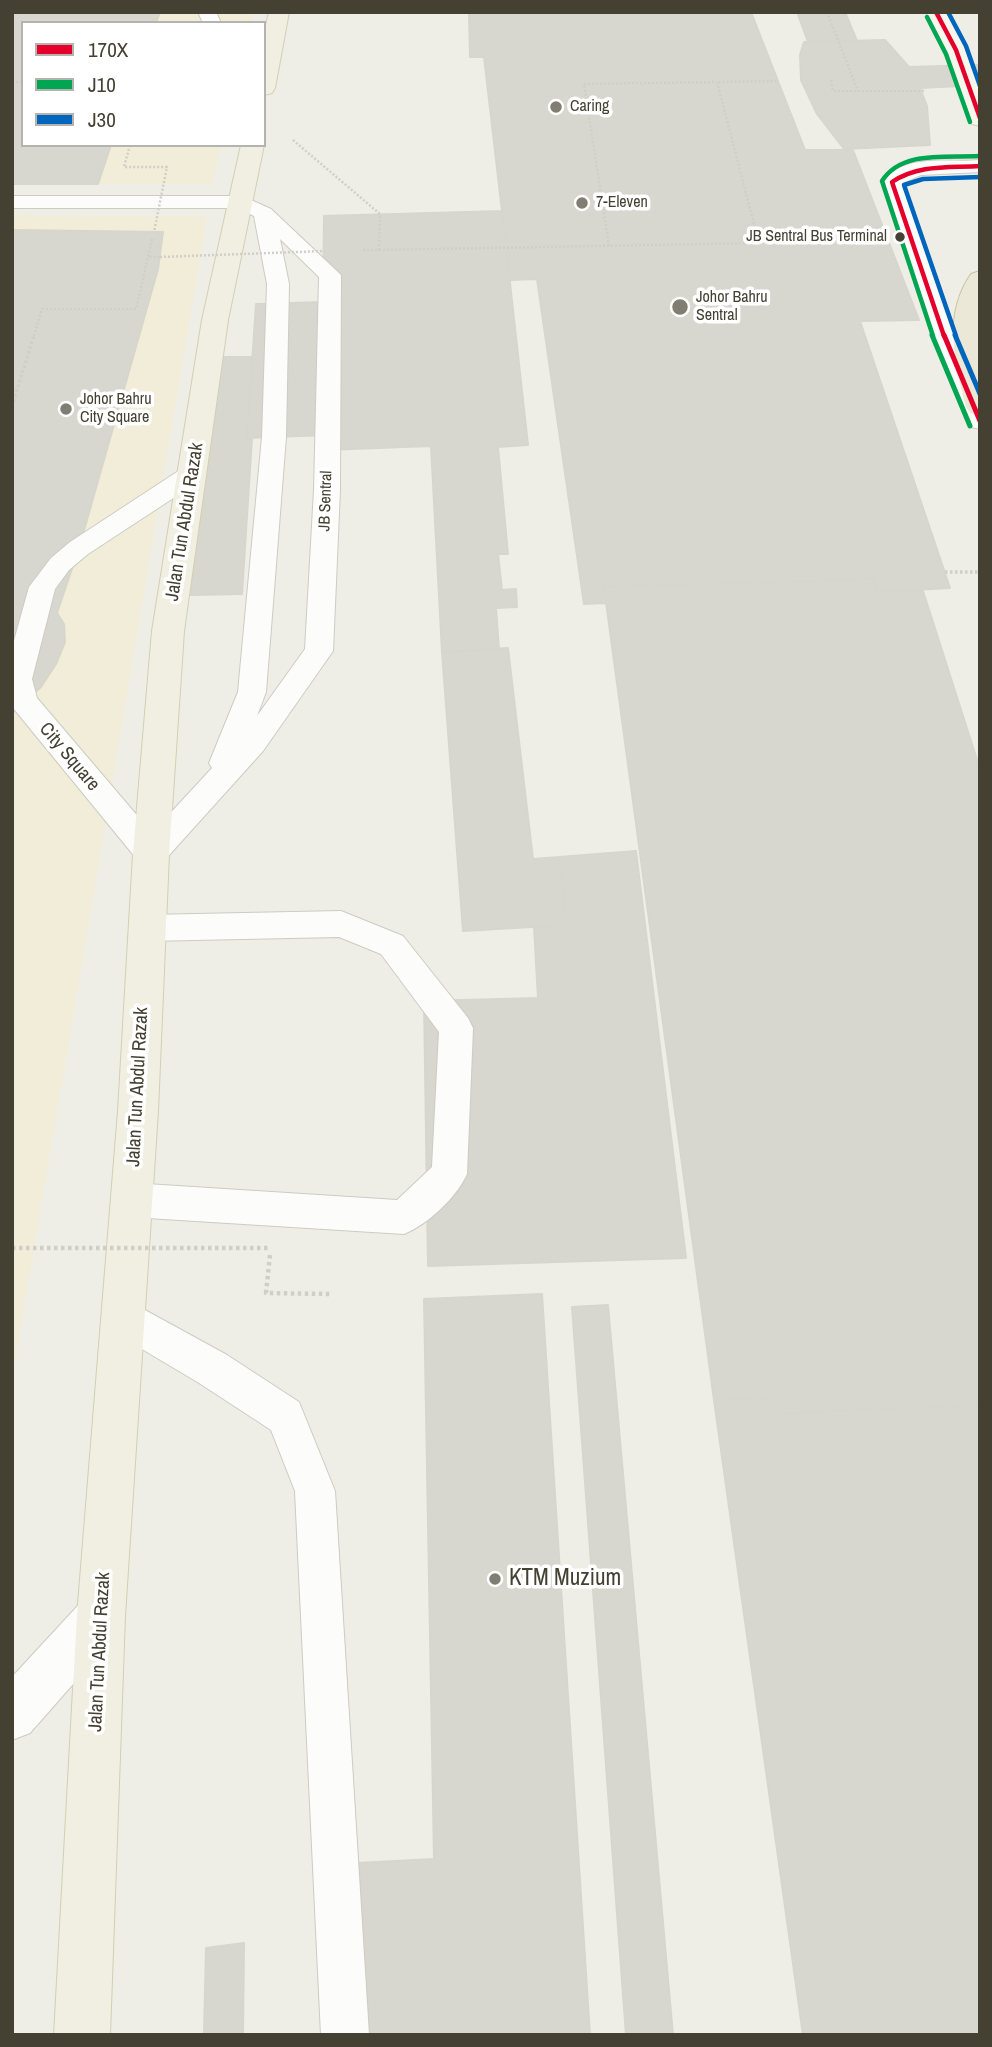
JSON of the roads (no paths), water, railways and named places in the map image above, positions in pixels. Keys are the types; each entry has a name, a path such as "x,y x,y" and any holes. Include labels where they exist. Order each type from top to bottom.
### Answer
{"highway":[{"path":"980,279 964,325 971,379 980,407"}],"main road":[{"path":"936,12 956,50 980,119"},
{"path":"266,76 279,13"},
{"name":"Jalan Tun Abdul Razak","path":"82,2035 102,1616 168,631 215,320 250,200 253,147"}],"street":[{"path":"12,1715 102,1616"}],"lane":[{"path":"980,166 914,169 897,176 892,182 942,331 980,422"},
{"path":"12,188 250,200"},
{"path":"12,202 250,200"},
{"name":"JB Sentral","path":"216,782 252,692 274,437 278,284 250,200"},
{"name":"JB Sentral","path":"151,854 253,743 319,651 327,490 330,275 250,200"},
{"name":"City Square","path":"151,854 24,702 18,679 42,587 60,564 192,474"},
{"path":"131,1200 404,1217 449,1174 456,1028 392,945 341,924 146,928"},
{"path":"123,1317 213,1369 285,1416 315,1491 345,2035"}],"place":[{"name":"Caring","path":"556,107"},
{"name":"7-Eleven","path":"582,203"},
{"name":"JB Sentral Bus Terminal","path":"900,237"},
{"name":"Johor Bahru Sentral","path":"680,307"},
{"name":"Johor Bahru City Square","path":"66,409"},
{"name":"KTM Muzium","path":"495,1579"}]}
